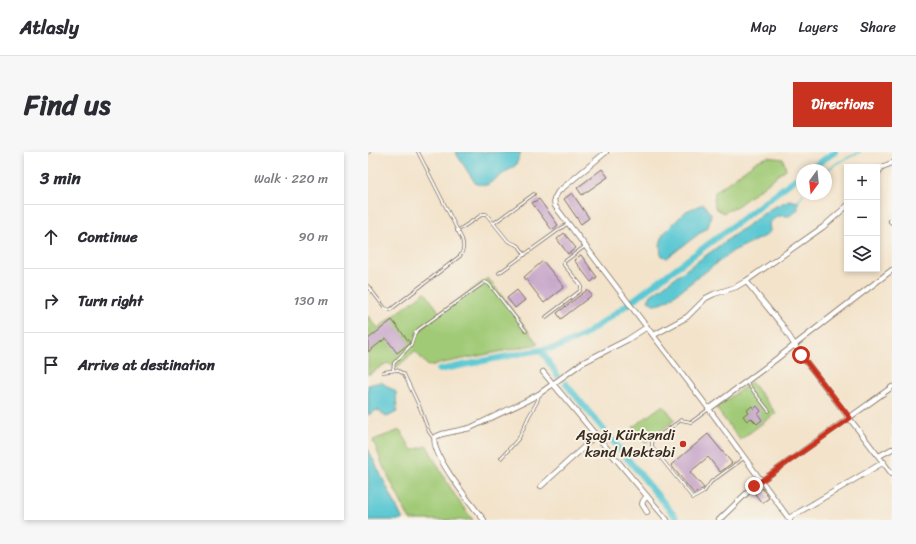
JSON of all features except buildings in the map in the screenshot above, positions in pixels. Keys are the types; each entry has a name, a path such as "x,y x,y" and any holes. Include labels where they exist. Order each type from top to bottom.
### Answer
{"street":[{"path":"606,152 555,195 555,206 654,335 745,457 789,519 884,462"},
{"path":"880,170 882,167 892,163"},
{"path":"654,335 687,317 706,298 736,287 746,281 823,227 844,208"},
{"path":"709,409 892,270"},
{"path":"746,281 782,325 794,345 892,474"},
{"path":"484,520 459,489 436,449 434,439 442,434 470,428 539,394 582,363 627,340 647,327"},
{"path":"543,372 666,520"},
{"path":"719,520 750,490 892,387"},
{"path":"541,486 578,453 596,434"},
{"path":"879,456 892,449"},
{"path":"647,496 642,504 647,512"}],"lane":[{"path":"368,286 385,308 390,310 460,256 463,252 464,246 458,230 418,152"},
{"path":"494,223 534,194"},
{"path":"458,230 483,214 488,216 508,241 519,246 525,255"},
{"path":"499,273 568,224"},
{"path":"546,317 580,291 581,285 564,265 564,262 585,246"},
{"path":"393,370 394,363 411,345 415,333 419,329 486,282 526,331"},
{"path":"383,372 393,370 401,371 404,374 420,408 429,432 434,439"},
{"path":"746,382 769,411"},
{"path":"501,458 519,438 528,416 537,402 539,394"},
{"path":"709,409 691,422 681,420 652,441 652,447 693,498 704,492 711,482 745,457"}],"green space":[{"path":"768,157 783,159 786,169 736,207 723,213 715,208 715,192 757,161"},
{"path":"488,278 538,344 428,366 415,351 397,367 387,363 368,375 368,316 378,328 425,292 440,313"},
{"path":"751,382 776,413 740,440 716,408"},
{"path":"663,405 675,420 645,443 633,427"},
{"path":"400,430 412,450 427,446 454,493 473,520 410,520 383,466 373,440"}],"water":[{"path":"455,152 521,152 516,165 487,185 476,184"},
{"path":"789,200 798,202 798,209 792,215 780,216 769,223 770,231 767,235 733,251 668,300 656,305 648,301 651,295 770,209"},
{"path":"703,204 711,214 708,227 667,258 661,255 660,245 663,234 686,211"},
{"path":"381,382 396,392 397,412 387,417 377,410 368,415 368,385"},
{"path":"368,449 403,520 368,520"}],"waterway":[{"path":"817,164 835,152"},
{"path":"832,167 860,152"},
{"path":"439,370 558,347 583,336 796,178"},
{"path":"541,350 557,375"},
{"path":"566,384 678,520"}],"place":[{"name":"Aşağı Kürkəndi kənd Məktəbi","path":"683,444"}],"route":[{"path":"754,486 850,418 801,355"}]}
